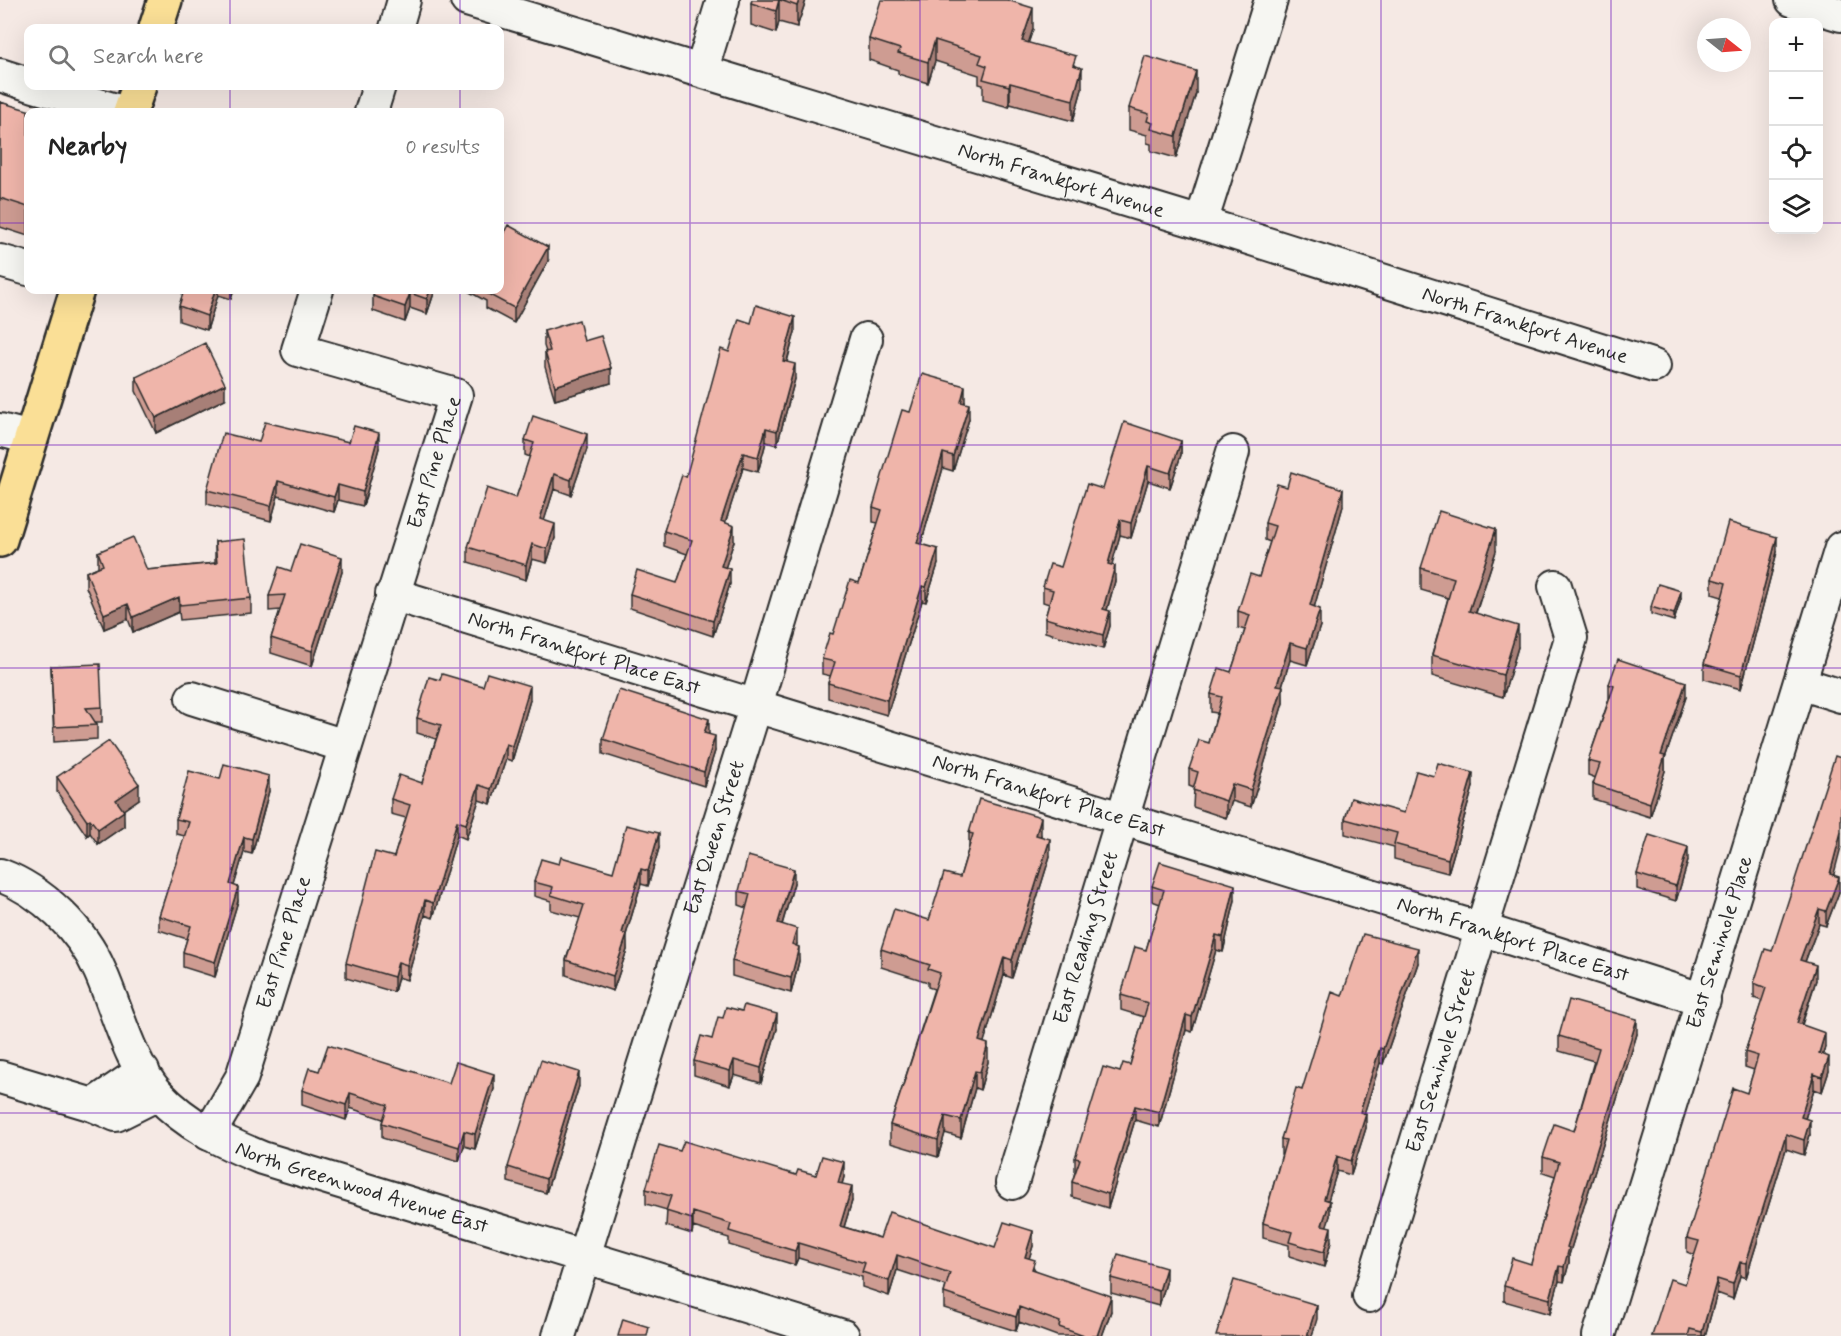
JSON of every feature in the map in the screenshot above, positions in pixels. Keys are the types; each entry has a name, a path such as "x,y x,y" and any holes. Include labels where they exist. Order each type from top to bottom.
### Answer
{"main road":[{"path":"157,24 165,0"},
{"path":"131,108 138,90"},
{"path":"0,540 76,294"}],"street":[{"path":"397,24 404,0"},
{"name":"North Frankfort Avenue","path":"467,0 702,69 1654,366"},
{"path":"702,69 723,0"},
{"path":"1201,223 1271,0"},
{"path":"1792,0 1841,15"},
{"path":"0,75 24,83"},
{"path":"48,90 109,108"},
{"path":"372,108 378,90"},
{"path":"0,261 24,268"},
{"name":"East Pine Place","path":"209,1134 242,1077 456,395 298,350 316,294"},
{"name":"East Queen Street","path":"559,1336 756,705 866,339"},
{"path":"0,430 31,438"},
{"name":"East Reading Street","path":"1012,1183 1233,452"},
{"name":"East Seminole Place","path":"1599,1336 1841,548"},
{"name":"East Seminole Street","path":"1369,1296 1571,638 1555,586"},
{"name":"North Frankfort Place East","path":"392,594 1481,929 1704,1000"},
{"path":"1800,683 1841,696"},
{"path":"192,698 345,746"},
{"name":"North Greenwood Avenue East","path":"0,875 30,890 64,919 81,939 99,969 122,1028 150,1082 179,1114 209,1134 262,1158 843,1336"},
{"path":"0,1077 93,1105 116,1115 150,1082"}],"building":[{"path":"752,0 779,0 776,11 751,3"},
{"path":"780,0 799,0 797,6"},
{"path":"881,0 1007,0 1033,8 1022,41 1076,56 1073,65 1082,68 1073,100 1010,83 1009,86 983,79 987,66 979,63 982,55 935,40 928,62 898,53 900,49 869,39"},
{"path":"1145,56 1196,71 1176,136 1151,129 1153,123 1147,121 1149,114 1129,108"},
{"path":"0,102 24,109 24,206 0,198"},
{"path":"508,225 548,247 514,308 488,294 504,294 504,232"},
{"path":"183,294 214,294 207,316 179,306"},
{"path":"374,294 410,294 405,307 373,296"},
{"path":"413,294 429,294 427,299"},
{"path":"756,305 795,317 783,361 795,364 777,431 766,428 758,457 743,453 721,521 734,526 721,566 730,569 713,621 630,594 637,570 677,583 692,540 664,531 682,475 686,477 721,349 729,352 739,319 751,323"},
{"path":"579,320 584,341 601,336 611,368 555,386 545,352 550,351 544,331"},
{"path":"205,343 225,384 156,418 136,377"},
{"path":"922,374 965,386 961,402 969,404 953,456 943,453 917,543 938,549 926,587 922,586 887,700 828,683 835,662 822,659 830,633 833,634 850,580 859,583 882,510 873,507 886,462 902,410 910,412"},
{"path":"533,416 587,434 571,480 554,474 540,519 555,524 547,549 532,544 526,565 468,547 487,488 516,498 534,443 525,440"},
{"path":"265,422 349,442 354,426 379,433 363,492 338,485 334,497 278,481 271,506 207,490 223,433 259,442"},
{"path":"1124,422 1181,441 1170,473 1148,466 1131,523 1120,520 1108,564 1115,566 1103,609 1110,611 1103,635 1045,618 1053,590 1043,587 1050,564 1061,567 1087,484 1103,489"},
{"path":"1291,472 1343,489 1310,605 1320,609 1307,648 1290,643 1277,685 1283,686 1251,790 1232,784 1226,801 1193,790 1198,772 1189,769 1199,740 1209,743 1222,697 1211,694 1219,668 1231,672 1250,615 1238,611 1250,574 1259,577 1275,526 1265,523 1277,484 1287,487"},
{"path":"1439,511 1496,529 1469,611 1518,626 1503,675 1432,655 1454,578 1421,568"},
{"path":"1728,522 1777,537 1741,675 1704,664 1726,583 1712,579"},
{"path":"133,537 147,570 217,563 215,542 245,539 251,598 180,605 179,597 133,617 128,604 104,614 86,572 103,565 98,552"},
{"path":"300,544 342,557 312,651 271,638 285,595 269,596 279,567 291,571"},
{"path":"1658,584 1681,591 1674,614 1651,607"},
{"path":"1618,659 1686,682 1661,755 1665,756 1650,803 1593,784 1600,764 1588,761 1614,686 1609,684"},
{"path":"100,664 102,707 86,708 97,725 54,727 51,666"},
{"path":"487,673 530,686 512,746 506,744 491,789 479,785 466,824 457,821 433,903 425,900 407,965 398,962 394,977 346,963 375,852 394,857 410,805 391,799 399,775 422,783 441,725 417,718 429,677 440,680 442,674 483,686"},
{"path":"619,690 709,719 704,733 715,736 704,772 603,739"},
{"path":"109,741 139,784 116,800 124,811 98,829 90,819 87,821 57,777"},
{"path":"1835,756 1841,758 1841,832 1830,874 1839,877 1826,911 1819,909 1800,960 1816,965 1797,1023 1825,1033 1819,1053 1829,1057 1822,1077 1814,1074 1801,1117 1810,1120 1804,1140 1786,1134 1746,1263 1740,1262 1733,1284 1717,1279 1702,1332 1690,1329 1688,1336 1652,1336 1670,1279 1685,1284 1699,1241 1687,1238 1733,1088 1747,1093 1758,1056 1745,1052 1766,988 1754,983 1765,949 1772,951"},
{"path":"1438,763 1473,773 1448,859 1394,844 1397,833 1345,819 1351,798 1404,813 1416,771 1434,776"},
{"path":"224,764 269,776 252,839 244,837 230,884 238,887 215,962 183,952 191,926 159,916 189,822 176,819 189,771 220,779"},
{"path":"979,799 1041,817 1036,835 1050,839 1012,960 1004,957 979,1041 988,1044 980,1072 975,1071 961,1120 945,1116 938,1140 890,1125 940,973 928,969 930,965 881,949 894,909 929,920 944,873 960,877 973,834 969,833"},
{"path":"626,825 659,833 648,871 641,869 622,933 627,935 613,976 566,960 584,905 551,895 553,887 534,882 541,859 559,864 561,857 613,872"},
{"path":"1649,835 1688,847 1676,886 1637,874"},
{"path":"748,856 794,869 778,923 797,929 792,944 799,947 791,978 732,961 750,894 739,891"},
{"path":"1160,862 1235,885 1223,937 1216,935 1192,1017 1186,1015 1159,1112 1135,1106 1108,1194 1072,1182 1080,1159 1075,1158 1103,1067 1120,1072 1123,1063 1130,1065 1148,1003 1121,995 1135,947 1146,950 1164,890 1152,886"},
{"path":"1363,934 1418,948 1383,1049 1380,1048 1360,1112 1366,1114 1351,1161 1337,1156 1324,1199 1330,1201 1322,1225 1331,1227 1324,1252 1289,1242 1292,1232 1263,1223 1286,1140 1281,1139 1296,1088 1302,1090 1332,992 1342,996"},
{"path":"1569,1000 1637,1019 1567,1247 1569,1248 1564,1267 1559,1266 1550,1299 1504,1286 1512,1258 1531,1264 1559,1162 1543,1157 1554,1124 1574,1131 1599,1048 1559,1036"},
{"path":"744,1005 777,1014 761,1068 734,1060 730,1071 694,1061 701,1036 712,1039 718,1017 723,1018 726,1007 742,1011"},
{"path":"328,1045 449,1083 456,1062 494,1074 475,1134 464,1131 459,1147 382,1123 388,1105 350,1093 346,1105 302,1090 309,1068 319,1071"},
{"path":"541,1060 579,1072 546,1179 508,1167"},
{"path":"684,1141 796,1175 798,1170 816,1175 822,1156 844,1162 838,1183 852,1186 840,1226 880,1238 889,1212 995,1248 1004,1222 1033,1231 1025,1257 1035,1260 1032,1269 1111,1296 1097,1336 1084,1336 1059,1327 1060,1322 1019,1307 1016,1317 944,1293 950,1273 897,1255 889,1281 862,1272 865,1263 798,1243 795,1251 729,1231 731,1224 693,1212 692,1219 666,1211 671,1196 646,1189 659,1145 680,1151"},
{"path":"1118,1254 1166,1268 1159,1291 1111,1278"},
{"path":"1234,1280 1317,1305 1307,1336 1216,1336"},
{"path":"623,1319 649,1327 647,1336 618,1336"}]}
